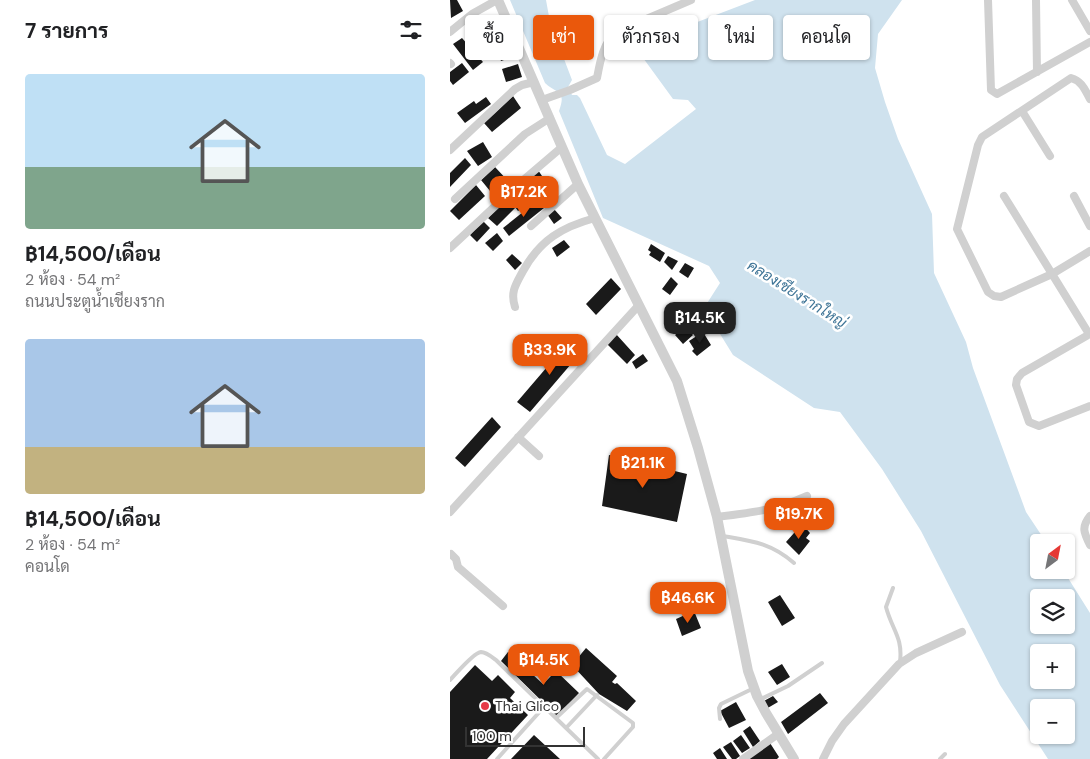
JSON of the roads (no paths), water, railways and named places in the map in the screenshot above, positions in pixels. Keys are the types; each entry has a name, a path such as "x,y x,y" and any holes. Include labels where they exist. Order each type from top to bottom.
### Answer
{"street":[{"path":"450,32 472,14 498,0 578,184 677,381 717,518 728,594 748,671 759,700 794,759"},
{"path":"542,100 596,78 604,49 616,32 691,0"},
{"path":"988,0 991,90 997,94 1090,42"},
{"path":"1036,0 1037,72"},
{"path":"1072,0 1090,31"},
{"path":"1090,99 1082,85 1077,80 1071,78 982,137 957,229 988,292 994,296 1001,297 1052,274 1090,251"},
{"path":"450,150 515,89 534,82"},
{"path":"1022,111 1050,156"},
{"path":"455,199 526,134 550,118"},
{"path":"450,248 520,182 562,147"},
{"path":"532,226 578,184"},
{"path":"1004,196 1089,334 1022,373 1017,379 1016,386 1029,422 1039,426 1090,406"},
{"path":"1074,196 1090,226"},
{"path":"515,307 512,291 537,249 549,239 575,224 595,218"},
{"path":"450,512 639,305"},
{"path":"518,437 539,456"},
{"path":"717,518 762,512 785,506 807,496"},
{"path":"1090,516 1084,525 1084,533 1090,545"},
{"path":"450,554 456,559 458,567 503,606"},
{"path":"823,759 832,741 844,724 900,664 916,653 962,632"},
{"path":"743,759 778,734"}],"lane":[{"path":"720,536 760,542 778,551 794,563"},
{"path":"893,588 886,607 902,649 900,664"},
{"path":"701,607 699,603 701,600 717,597"},
{"path":"450,680 474,655 484,652 496,660 598,759"},
{"path":"759,700 788,686 822,663"},
{"path":"720,719 718,712 720,704 754,688"},
{"path":"556,718 587,689 634,725 604,759"},
{"path":"566,728 597,695"},
{"path":"496,759 544,707"},
{"path":"940,759 945,754"}],"water":[{"path":"510,0 546,0 549,15 533,15 533,55 523,31 523,15 516,15"},
{"name":"คลองเชียงรากใหญ่","path":"755,0 902,0 878,34 875,68 898,139 932,214 934,273 966,342 973,368 1026,512 1041,534 1030,534 1030,579 1069,579 1075,589 1030,589 1030,634 1075,634 1075,589 1090,613 1090,759 1048,759 1038,744 1075,744 1075,699 1030,699 1030,731 1000,685 921,531 882,469 840,412 814,408 733,355 704,308 720,283 709,266 603,218 559,111 561,95 545,83 535,60 564,60 572,80 568,87 572,95 577,95 580,98 607,155 625,164 696,109 688,100 673,99 645,60 698,60 698,22 708,18 708,60 773,60 773,15 716,15"}],"place":[{"name":"Thai Glico","path":"485,706"}]}
